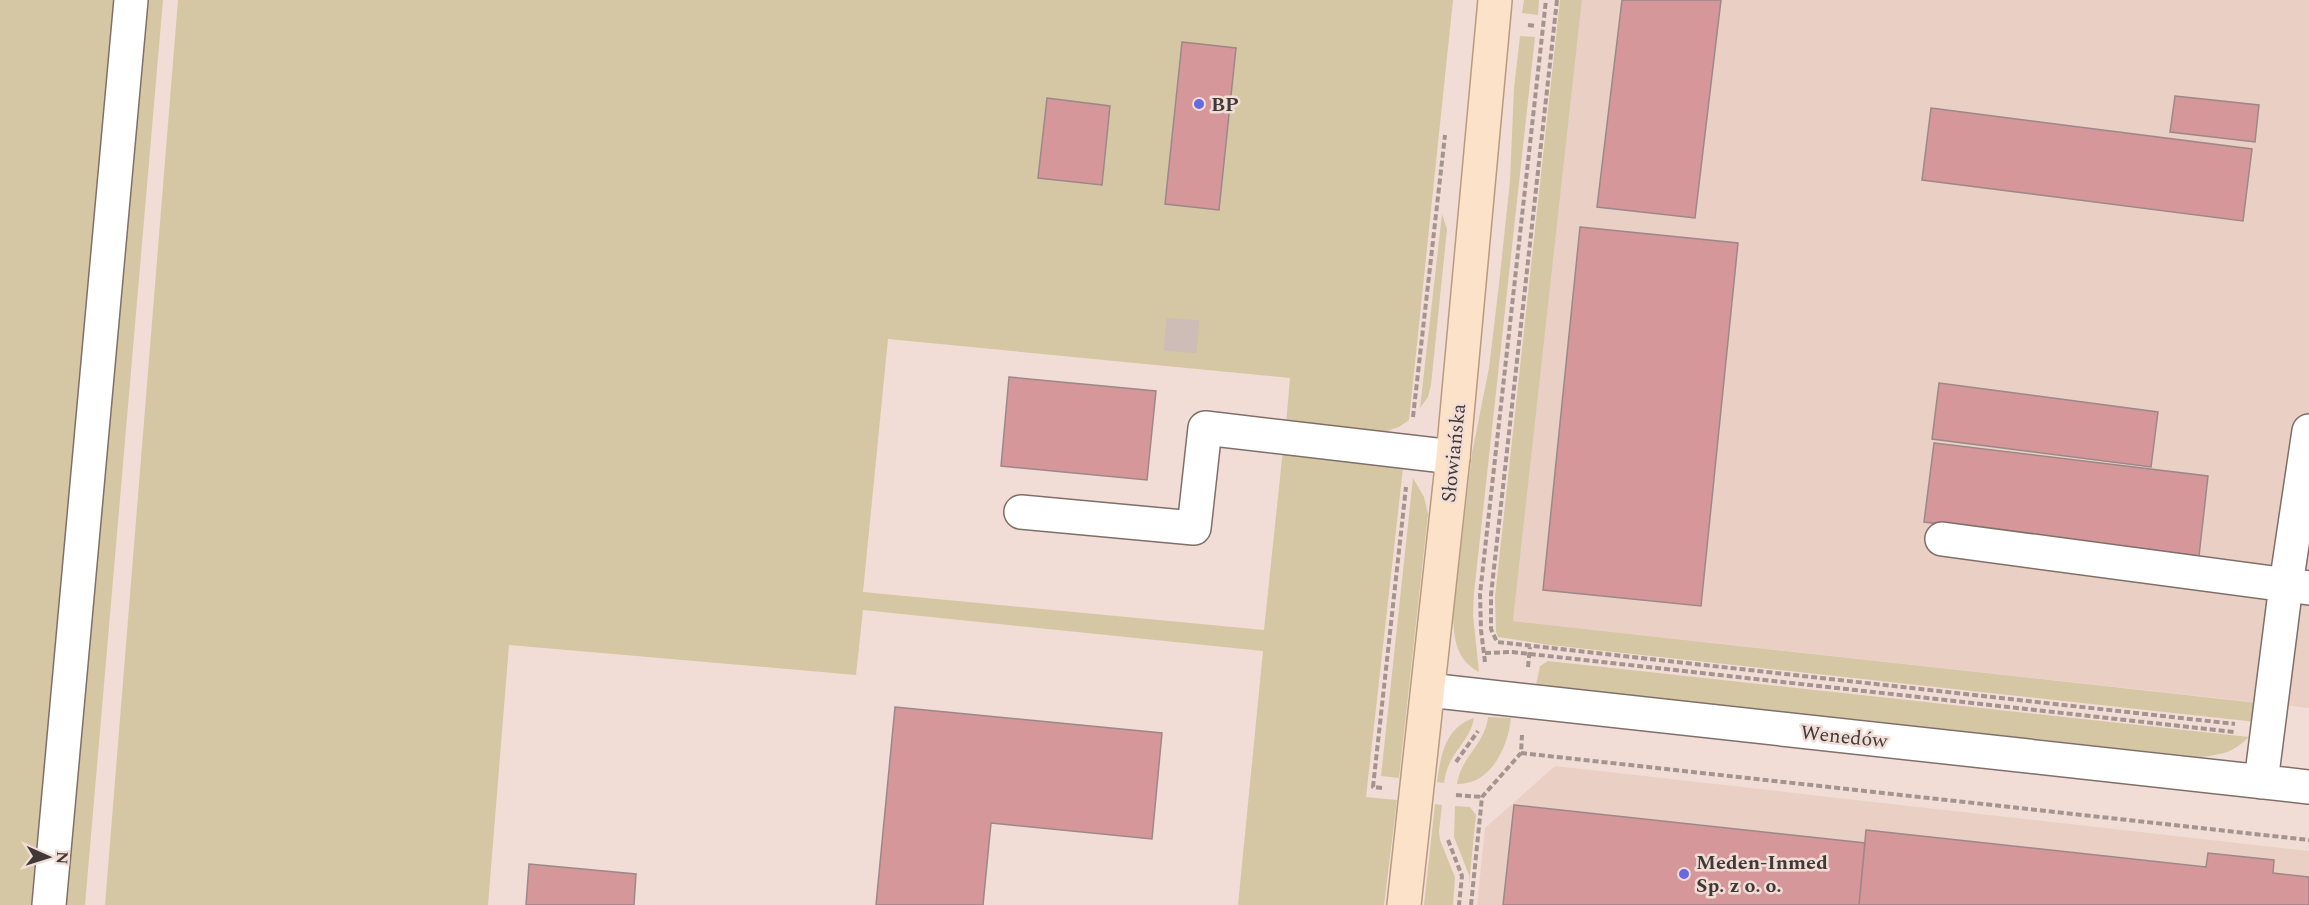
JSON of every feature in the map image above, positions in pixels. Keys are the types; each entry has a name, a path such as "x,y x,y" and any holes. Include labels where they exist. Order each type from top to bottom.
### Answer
{"main road":[{"name":"Słowiańska","path":"1404,905 1453,457 1495,0"}],"street":[{"path":"49,905 132,0"},
{"path":"1022,512 1194,528 1205,428 1453,457"},
{"path":"2261,782 2267,731 2298,586 2309,431"},
{"path":"1942,539 2298,586"},
{"name":"Wenedów","path":"1428,690 2309,787"}],"path":[{"path":"1485,666 1480,594 1546,0"},
{"path":"1557,0 1551,27 1490,614 1491,629 1497,642 2255,726 2267,731"},
{"path":"1413,416 1445,134"},
{"path":"1390,788 1373,787 1407,484"},
{"path":"1529,657 1530,646"},
{"path":"1485,653 1504,651 1529,657 2252,734 2267,731"},
{"path":"1453,768 1474,739 1479,727"},
{"path":"1471,905 1482,797 1521,753 2309,840"},
{"path":"1456,795 1482,797"},
{"path":"1446,831 1462,876 1459,905"}],"shaded area":[{"path":"0,0 163,0 85,905 0,905"},
{"path":"178,0 1453,0 1409,420 1399,427 1381,433 1286,424 1290,378 888,339 863,592 1264,630 1283,449 1396,464 1403,468 1366,797 1397,800 1384,905 1238,905 1263,651 863,610 856,675 509,645 488,905 105,905"},
{"path":"1524,0 1539,0 1538,15 1522,13"},
{"path":"1560,0 1582,0 1513,621 2258,703 2256,722 1550,645 1498,637 1495,597"},
{"path":"1582,0 2309,0 2309,708 1513,621"},
{"path":"1520,36 1535,37 1474,593 1473,615 1479,672 1471,667 1461,655 1454,632 1453,615 1472,453 1489,368 1499,284 1510,181 1514,88"},
{"path":"1442,214 1447,229 1431,385 1428,397 1420,408"},
{"path":"1413,478 1424,497 1428,514 1399,778 1381,776"},
{"path":"1548,661 2249,737 2227,752 2201,757 1536,685 1540,666"},
{"path":"1488,717 1511,718 1502,752 1496,762 1479,778 1469,783 1457,784 1463,766 1486,727"},
{"path":"1474,718 1468,735 1450,763 1444,783 1437,782 1446,743 1457,728"},
{"path":"1555,766 2309,851 2309,905 1477,905 1485,828"},
{"path":"1435,804 1442,805 1440,840 1455,877 1453,905 1424,905"},
{"path":"1455,806 1470,807 1476,815 1469,884 1469,875 1454,837"}],"building":[{"path":"1622,0 1721,0 1695,218 1597,207"},
{"path":"1182,42 1236,48 1219,210 1165,204"},
{"path":"2175,96 2259,105 2255,142 2170,132"},
{"path":"1047,98 1110,106 1102,185 1038,178"},
{"path":"1931,108 2252,149 2243,221 1922,180"},
{"path":"1580,227 1738,243 1701,606 1543,590"},
{"path":"1009,377 1156,391 1147,480 1001,466"},
{"path":"1939,383 2158,412 2151,467 1932,439"},
{"path":"1934,443 2208,476 2199,556 1924,522"},
{"path":"895,707 1162,733 1152,839 991,823 983,905 876,905"},
{"name":"Meden-Inmed Sp. z o. o.","path":"1514,805 1865,843 1859,905 1503,905"},
{"name":"Meden-Inmed Sp. z o. o.","path":"1866,830 2206,867 2208,853 2274,860 2273,873 2309,877 2309,905 1859,905"},
{"path":"529,864 636,874 634,905 526,905"}],"tunnel":[{"path":"1165,334 1200,337"}],"place":[{"name":"BP","path":"1199,104"},
{"name":"Meden-Inmed Sp. z o. o.","path":"1684,874"}]}
